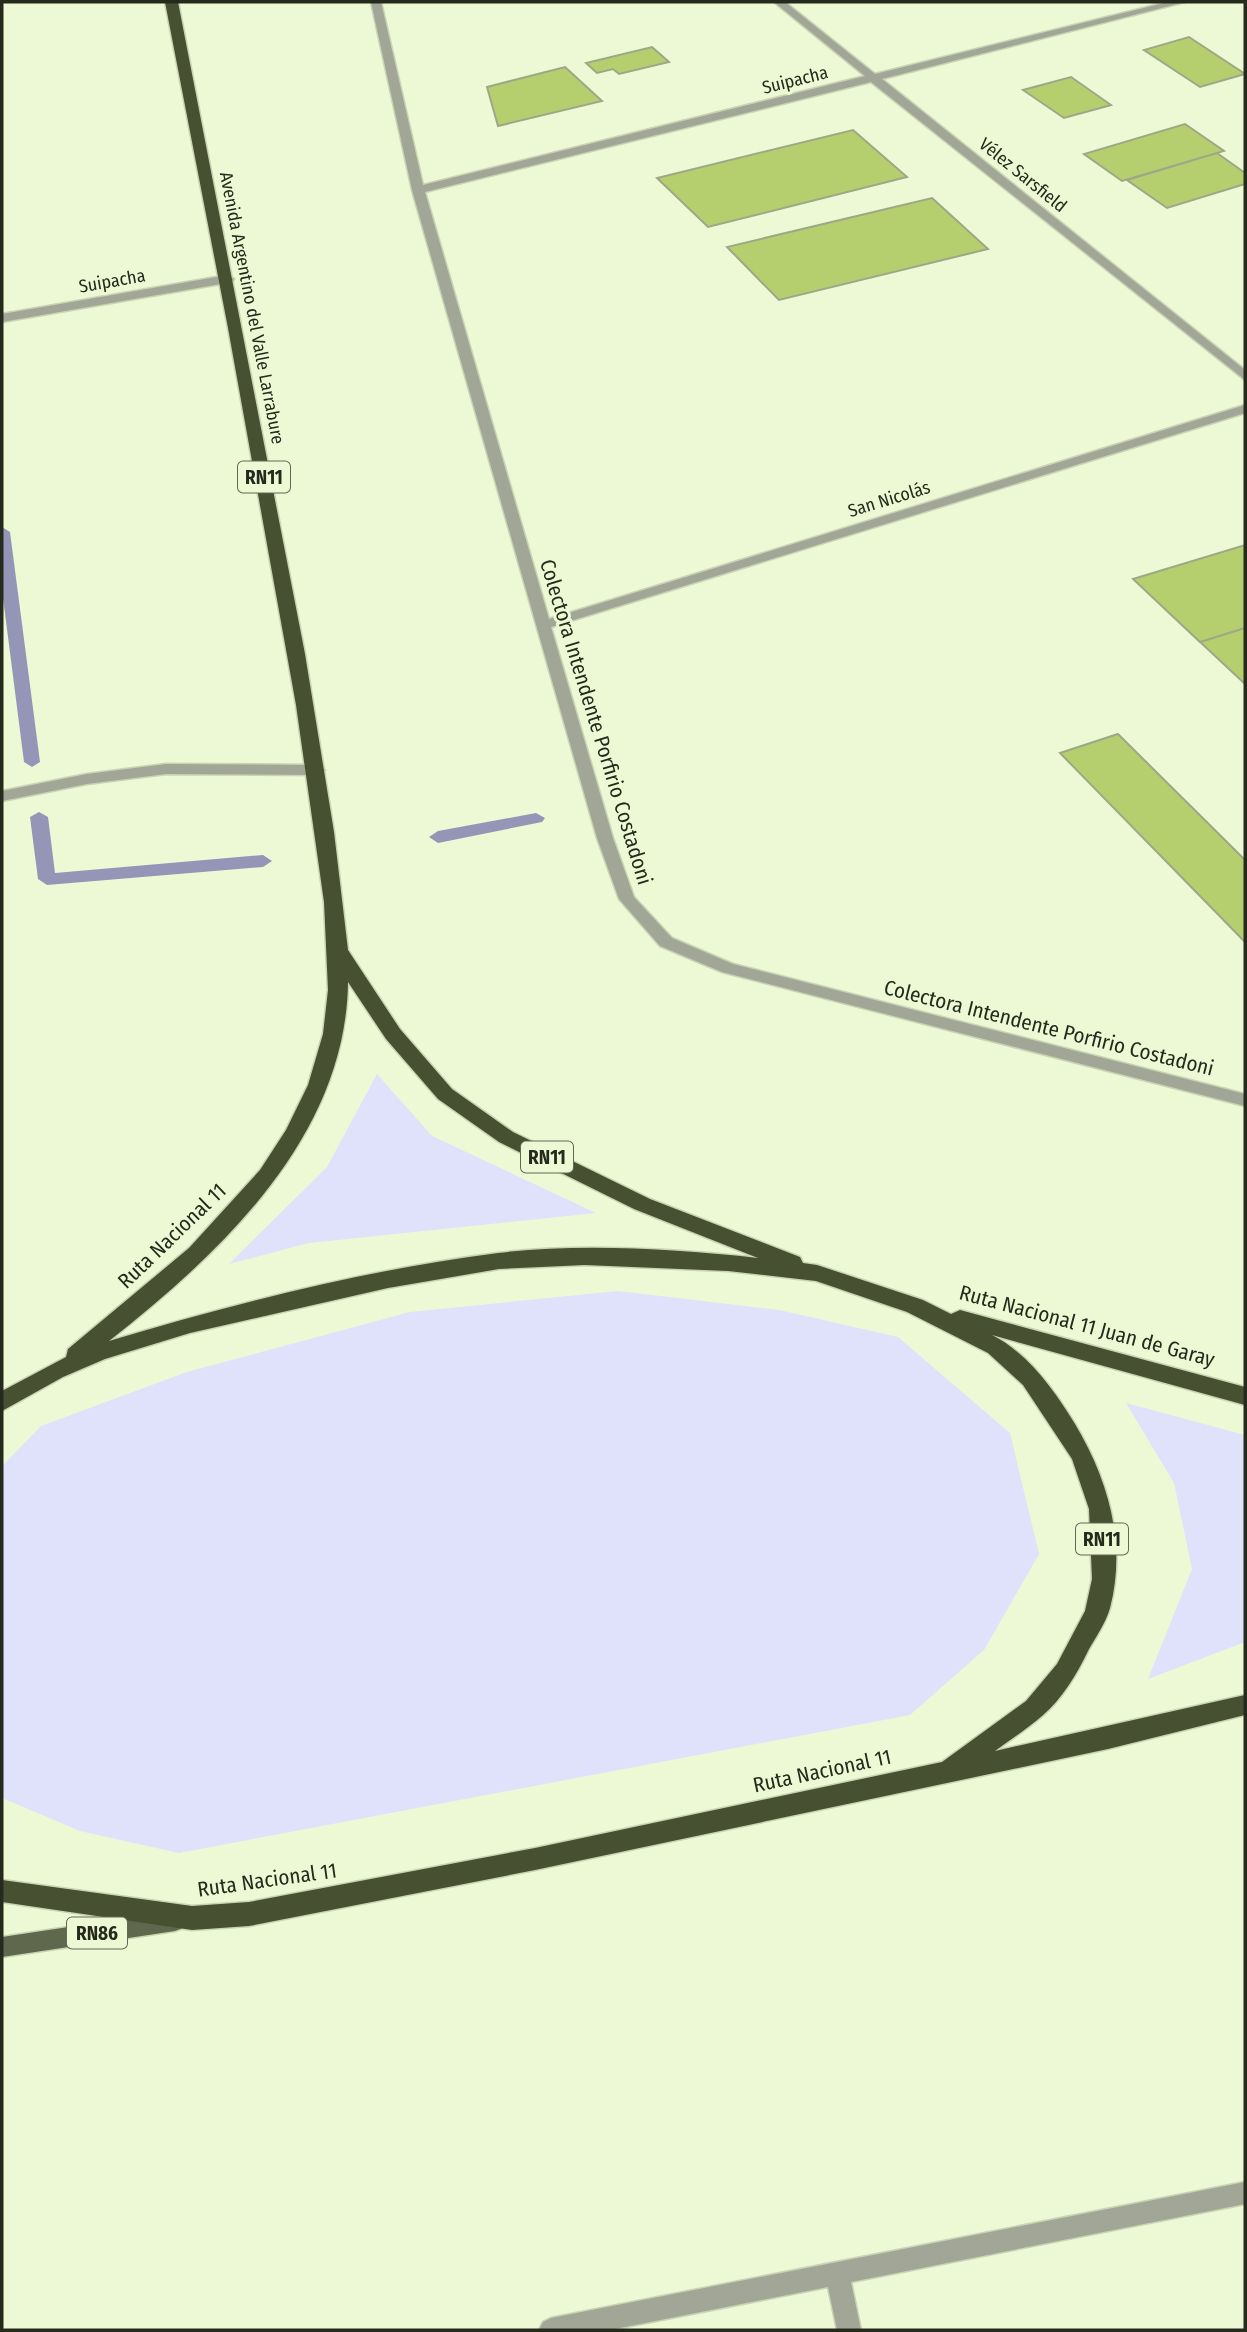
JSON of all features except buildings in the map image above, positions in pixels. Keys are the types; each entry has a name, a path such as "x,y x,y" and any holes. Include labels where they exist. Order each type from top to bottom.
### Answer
{"highway":[{"name":"Avenida Argentino del Valle Larrabure","path":"171,2 228,279 317,770 341,955"},
{"name":"Ruta Nacional 11","path":"2,1891 192,1918 249,1914 535,1859 947,1772 1035,1709 1066,1671 1097,1611 1104,1579 1101,1509 1083,1457 1056,1412 1031,1379 996,1347 915,1306 817,1273 642,1204 506,1137 445,1094 393,1034 341,955"},
{"name":"Ruta Nacional 11","path":"2,1402 54,1371 135,1309 217,1235 281,1160 313,1094 333,1035 341,955"},
{"name":"Ruta Nacional 11","path":"54,1371 98,1353 190,1325 388,1280 499,1261 585,1257 728,1263 817,1273"},
{"name":"Ruta Nacional 11 Juan de Garay","path":"915,1306 1245,1396"},
{"name":"RN11","path":"947,1772 1108,1738 1245,1705"}],"main road":[{"name":"RN86","path":"2,1947 192,1918"}],"street":[{"name":"Colectora Intendente Porfirio Costadoni","path":"376,2 418,190 543,625 606,838 627,899 666,942 728,968 1245,1100"},
{"name":"Vélez Sarsfield","path":"779,2 1245,376"},
{"name":"Suipacha","path":"418,190 1180,2"},
{"name":"Suipacha","path":"2,318 228,279"},
{"name":"San Nicolás","path":"543,625 1245,409"},
{"path":"2,796 86,779 166,769 317,770"},
{"path":"551,2330 1245,2193"},
{"path":"837,2274 849,2330"}],"shaded area":[{"path":"377,1074 432,1136 596,1213 309,1243 229,1264 327,1167"},
{"path":"618,1291 779,1310 898,1337 1010,1433 1039,1554 984,1650 910,1715 179,1853 80,1831 2,1798 2,1466 41,1426 187,1372 410,1312"},
{"path":"1126,1403 1245,1435 1245,1642 1148,1679 1192,1569 1174,1483"}],"waterway":[{"path":"2,532 32,762"},
{"path":"39,817 47,879 263,861"},
{"path":"438,837 536,818"}]}
